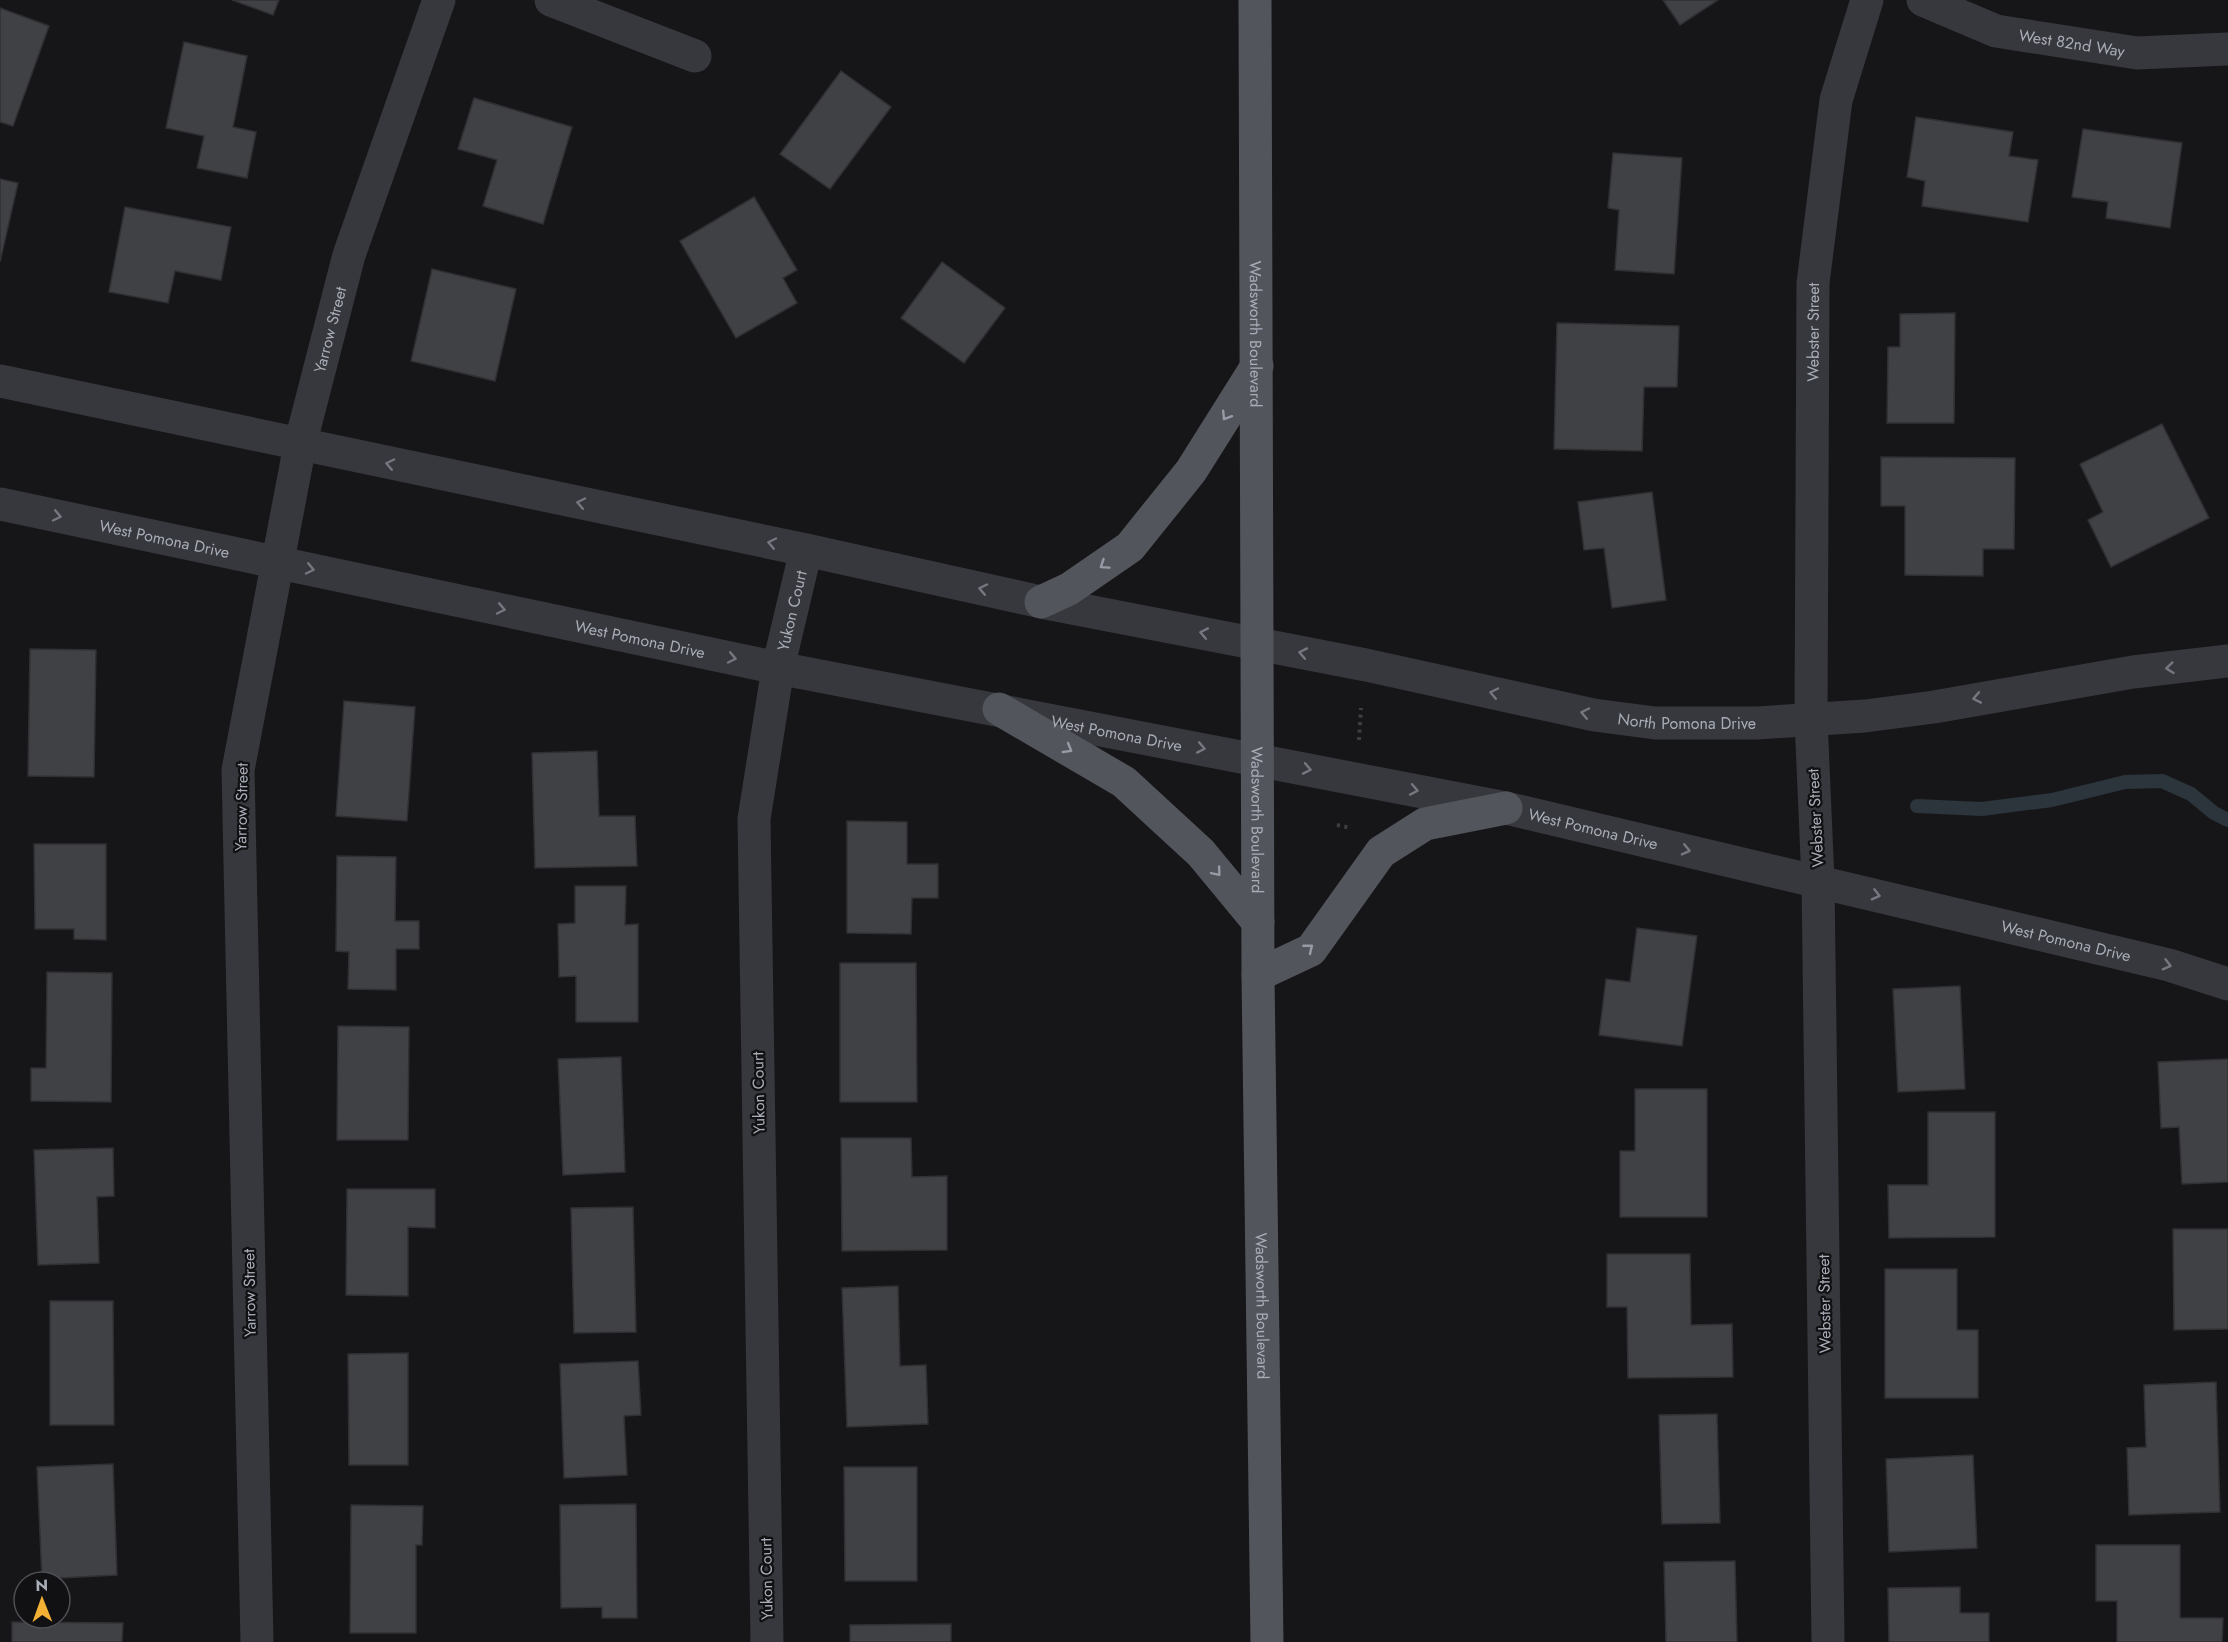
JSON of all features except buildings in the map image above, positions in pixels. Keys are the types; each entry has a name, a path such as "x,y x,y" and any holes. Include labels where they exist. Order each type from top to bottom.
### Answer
{"main road":[{"name":"Wadsworth Boulevard","path":"1255,0 1258,975 1267,1642"},
{"path":"1041,602 1069,589 1130,547 1191,471 1257,366"},
{"path":"999,709 1124,782 1201,853 1258,922"},
{"path":"1258,975 1311,950 1381,852 1425,824 1506,808"}],"street":[{"name":"Yarrow Street","path":"257,1642 238,770 300,445 348,255 439,0"},
{"path":"551,0 694,56"},
{"name":"Webster Street","path":"1828,1642 1818,881 1811,719 1814,283 1836,100 1867,0"},
{"name":"West 82nd Way","path":"1923,0 1996,32 2137,52 2228,49"},
{"path":"0,381 806,550 1041,602"},
{"name":"West Pomona Drive","path":"0,504 778,668 1506,808 2169,966 2228,984"},
{"name":"Yukon Court","path":"767,1642 754,819 778,668 806,550"},
{"name":"North Pomona Drive","path":"1041,602 1256,644 1594,715 1645,722 1726,724 1865,716 1934,707 2133,672 2228,661"}],"path":[{"path":"1359,748 1361,708"},
{"path":"1337,825 1354,829"}],"waterway":[{"path":"1917,806 1982,809 2052,800 2125,782 2162,781 2191,794 2214,813 2228,820"}]}
